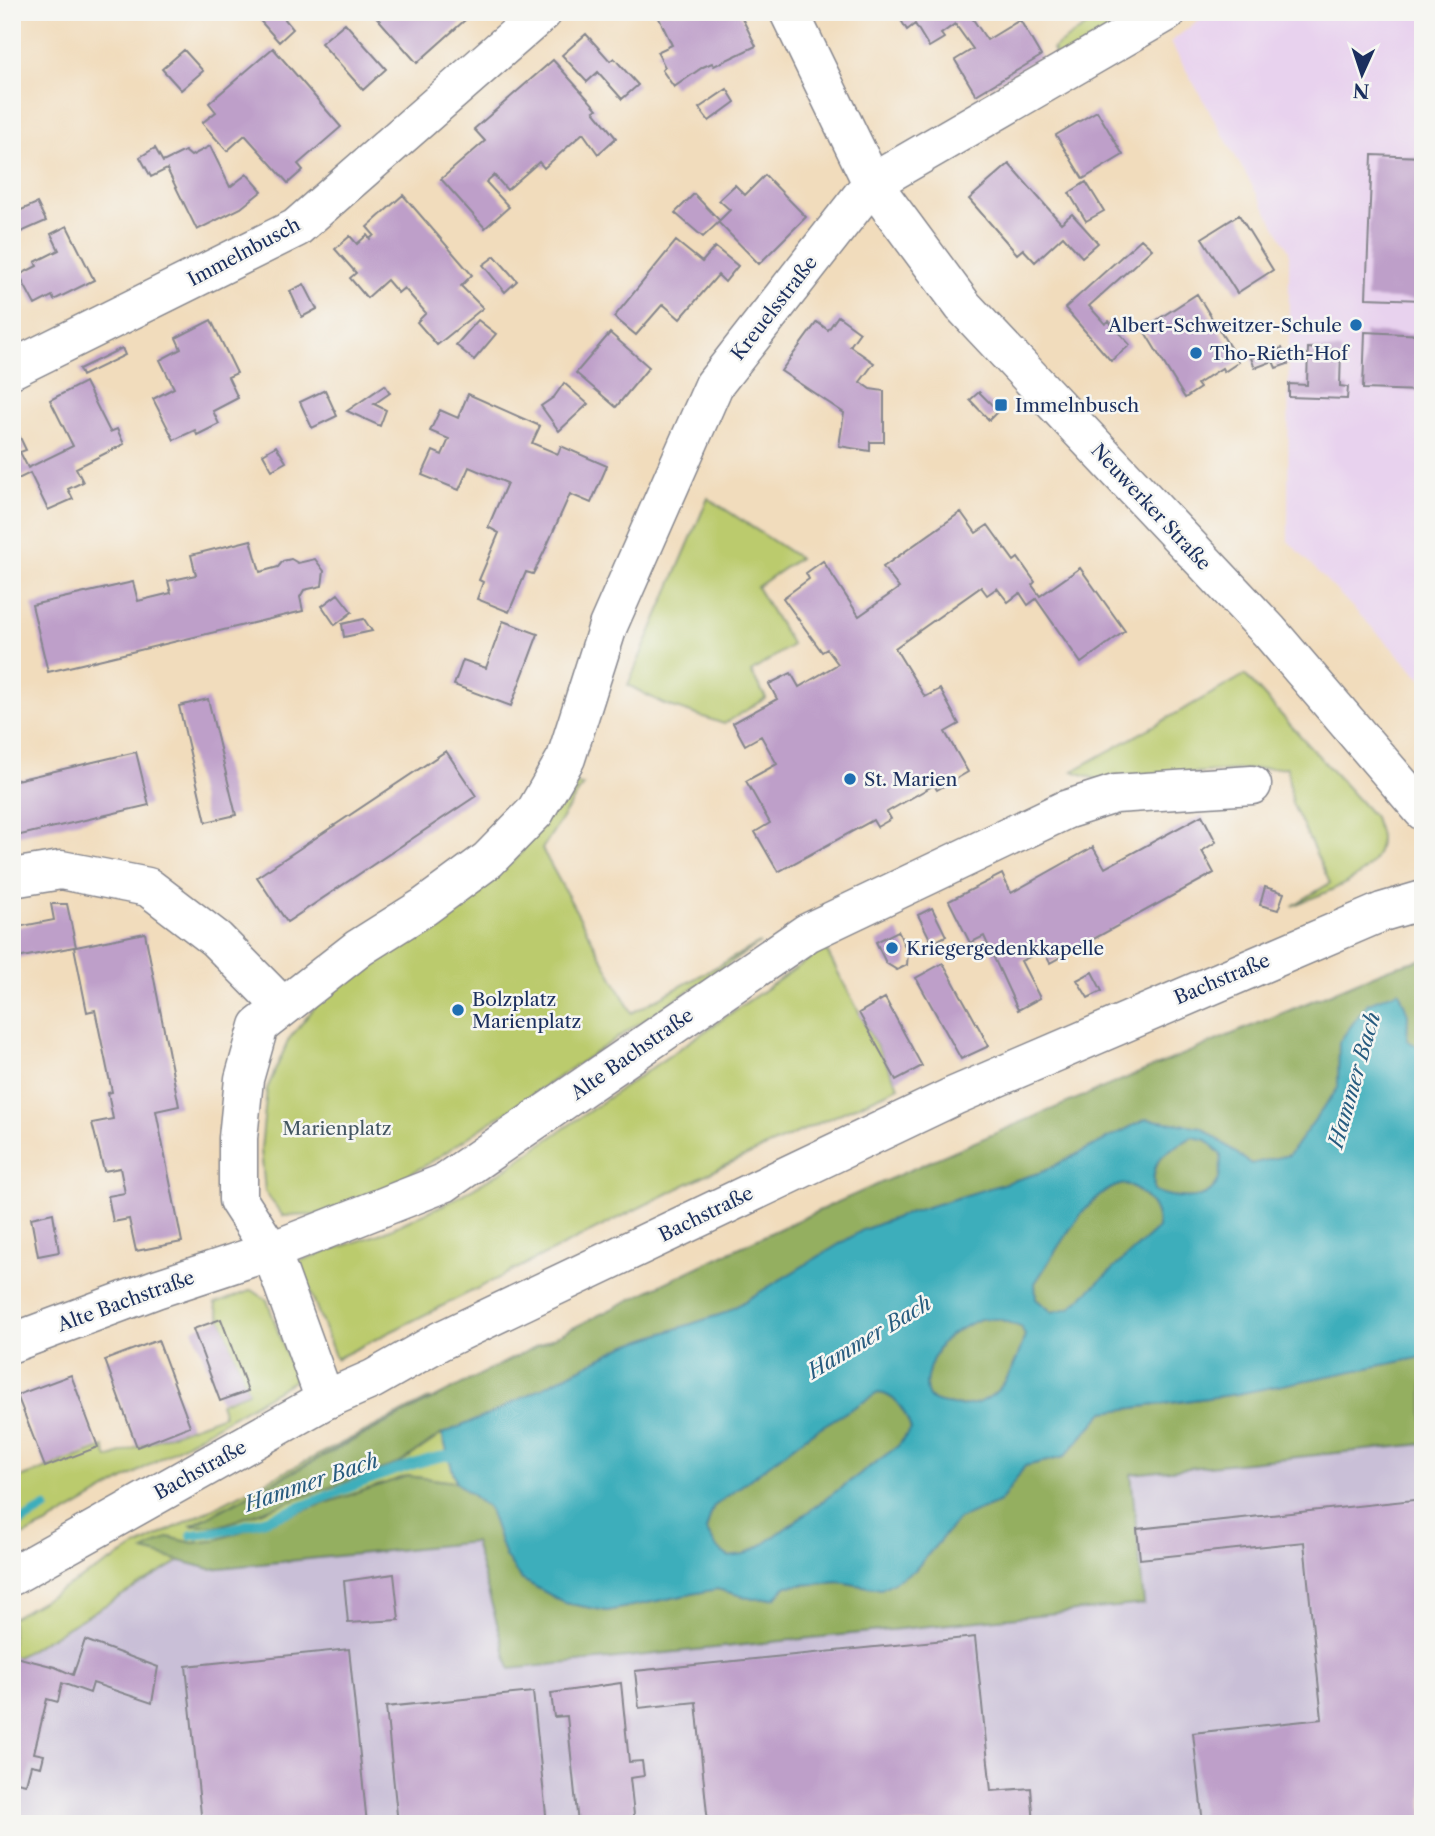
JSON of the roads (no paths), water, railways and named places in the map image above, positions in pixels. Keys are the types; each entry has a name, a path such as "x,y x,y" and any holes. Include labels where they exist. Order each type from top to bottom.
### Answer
{"street":[{"name":"Immelnbusch","path":"12,369 296,229 543,12"},
{"name":"Neuwerker Straße","path":"789,12 872,183 963,306 1269,631 1423,811"},
{"name":"Kreuelsstraße","path":"282,1006 359,948 424,907 488,860 535,812 566,758 608,626 714,385 872,183 1167,12"},
{"name":"Alte Bachstraße","path":"12,1343 156,1289 271,1251 444,1183 807,933 1065,810 1115,794 1252,785"},
{"path":"12,878 61,870 148,887 216,939 282,1006 259,1026 244,1079 238,1138 238,1200 271,1251 325,1400"},
{"name":"Bachstraße","path":"12,1576 325,1400 373,1378 440,1341 954,1096 1370,917 1423,900"}],"water":[{"path":"1399,991 1408,1014 1407,1040 1423,1050 1423,1357 1237,1394 1104,1412 1064,1457 1025,1466 1000,1502 958,1519 915,1570 881,1589 840,1582 786,1586 775,1598 753,1599 717,1589 607,1611 565,1603 521,1579 505,1556 489,1509 456,1482 442,1434 493,1413 624,1346 725,1313 863,1230 908,1213 1042,1172 1146,1119 1201,1127 1251,1164 1289,1155 1338,1088 1339,1042 1368,1003","holes":["1192,1137 1207,1140 1221,1155 1218,1180 1212,1190 1188,1198 1154,1191 1154,1170 1167,1152","1126,1184 1145,1196 1156,1213 1158,1228 1070,1308 1052,1312 1036,1299 1035,1283 1074,1223 1099,1197 1112,1188","980,1319 999,1319 1021,1327 1025,1335 1009,1375 992,1395 981,1402 952,1405 935,1402 928,1395 926,1382 933,1358 942,1343","878,1393 895,1401 911,1429 898,1446 764,1544 744,1555 729,1557 717,1548 706,1530 713,1507 811,1433"]}],"waterway":[{"name":"Hammer Bach","path":"192,1535 245,1526 431,1459 462,1456"},
{"name":"Hammer Bach","path":"12,1527 45,1508"}],"place":[{"name":"Albert-Schweitzer-Schule","path":"1356,325"},
{"name":"Tho-Rieth-Hof","path":"1196,353"},
{"name":"Immelnbusch","path":"1001,405"},
{"name":"St. Marien","path":"850,779"},
{"name":"Kriegergedenkkapelle","path":"892,948"},
{"name":"Bolzplatz Marienplatz","path":"458,1010"}],"park label":[{"name":"Marienplatz","path":"337,1128"}]}
